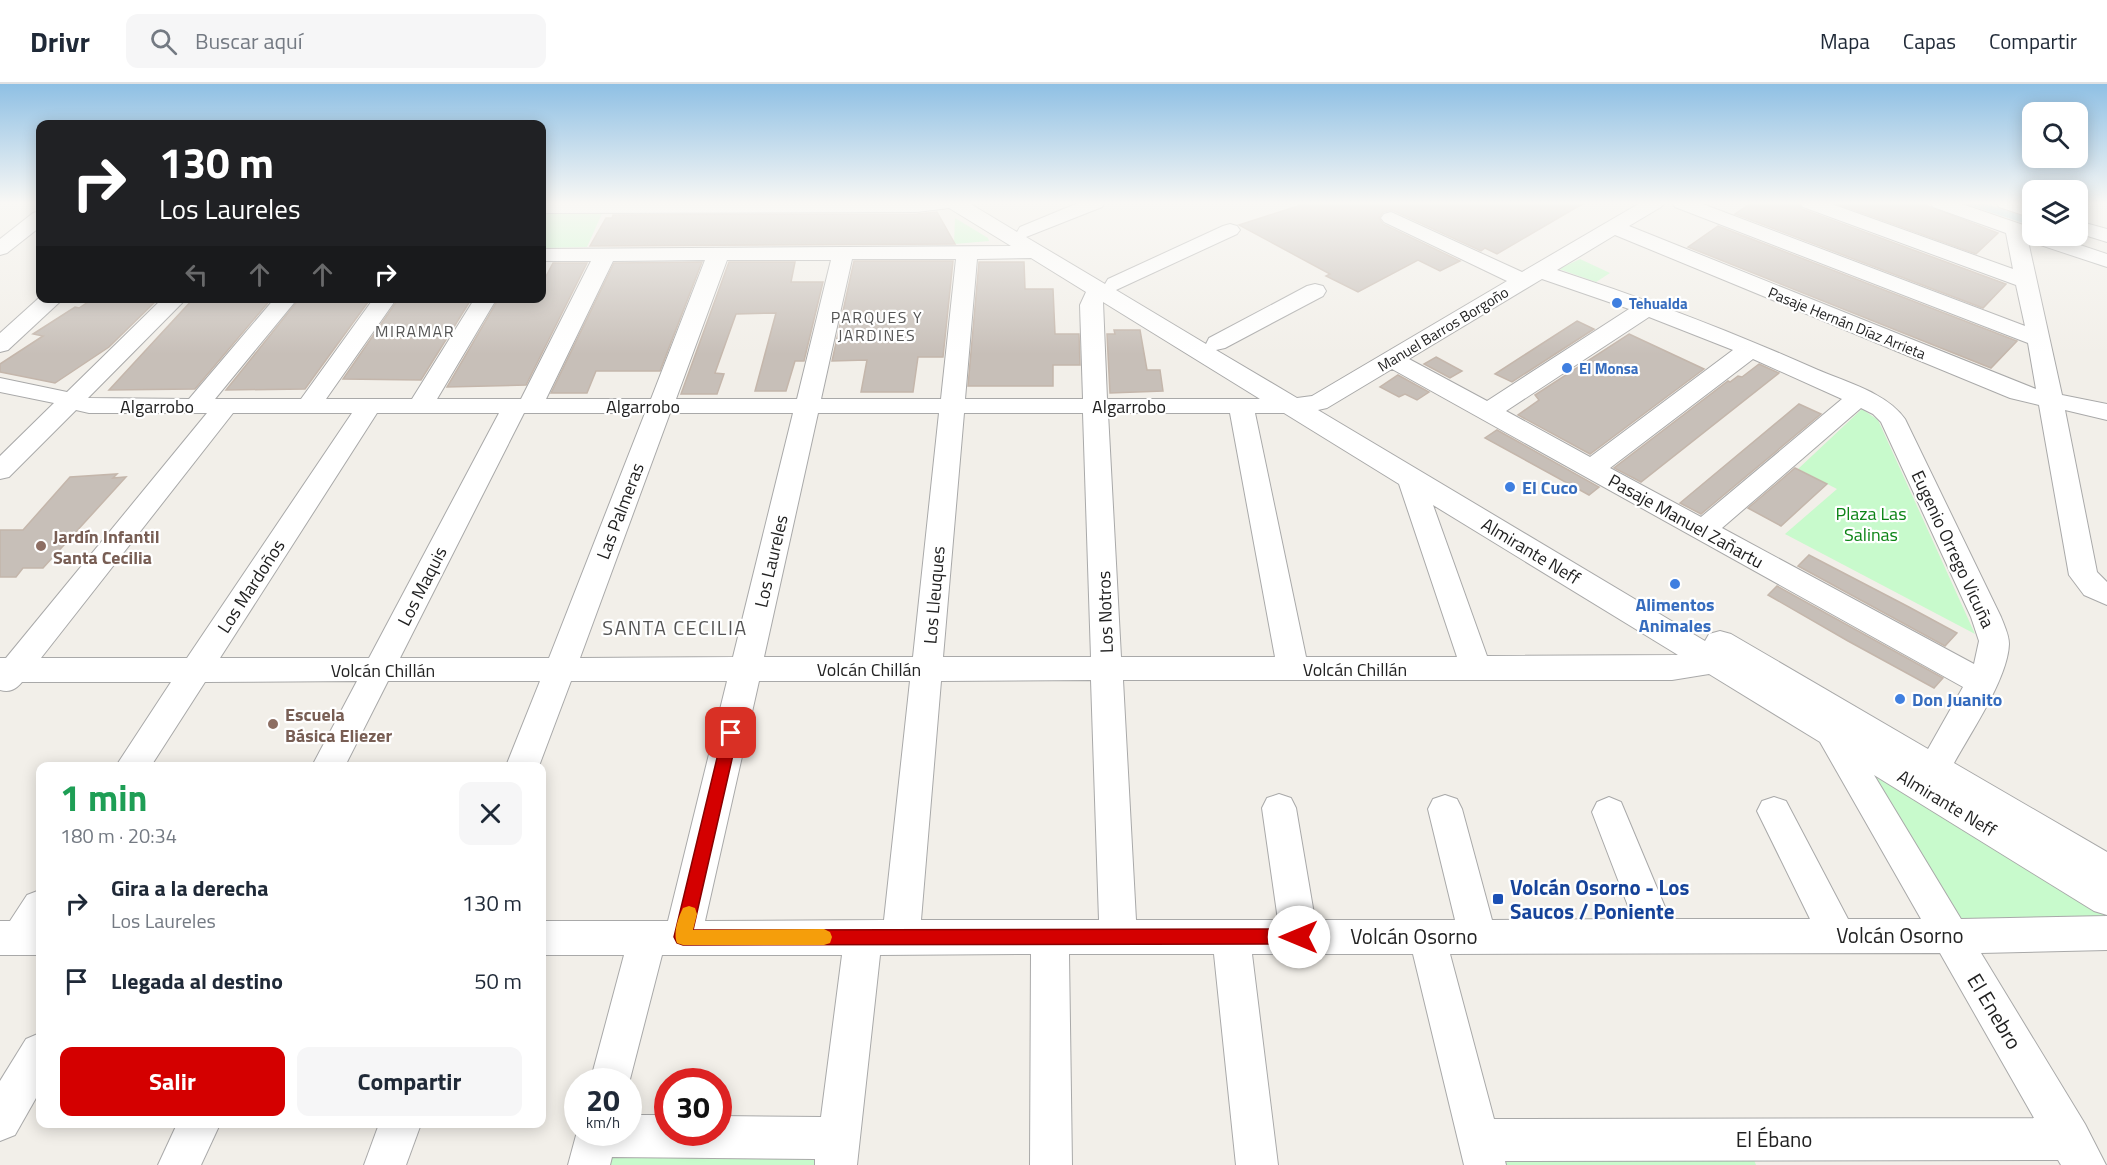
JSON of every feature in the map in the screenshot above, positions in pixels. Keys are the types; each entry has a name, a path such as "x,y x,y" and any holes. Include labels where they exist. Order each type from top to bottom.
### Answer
{"street":[{"path":"546,255 727,253"},
{"name":"Los Laureles","path":"615,1068 665,937 746,669 807,406 833,253"},
{"path":"963,253 978,253"},
{"name":"Almirante Neff","path":"1051,253 1928,778 2107,899"},
{"path":"1108,287 1180,253"},
{"path":"1477,253 1532,276 1647,308 1871,403 1703,530"},
{"name":"Manuel Barros Borgoño","path":"1303,404 1391,359 1569,253"},
{"name":"Pasaje Hernán Díaz Arrieta","path":"1678,253 2019,393 2107,412"},
{"path":"1814,253 2039,339"},
{"path":"1950,253 2026,281"},
{"path":"2027,253 2026,281 2083,575 2100,591"},
{"path":"2092,253 2107,261"},
{"name":"Los Lleuques","path":"837,1151 882,937 927,669 967,254"},
{"name":"Los Maquis","path":"331,762 605,255"},
{"name":"Las Palmeras","path":"525,762 718,255"},
{"name":"Almirante Neff","path":"1108,287 1217,344 1410,478 1723,655 1831,732 1928,778 2107,870"},
{"name":"Los Notros","path":"1108,287 1093,297 1091,305 1118,937"},
{"path":"1217,344 1315,291"},
{"path":"0,345 47,303"},
{"path":"0,471 171,303"},
{"path":"196,406 283,303"},
{"path":"308,406 382,303"},
{"path":"420,406 483,303"},
{"path":"1488,412 1647,308"},
{"path":"1591,469 1749,350"},
{"name":"Pasaje Manuel Zañartu","path":"1391,359 1982,683"},
{"name":"Algarrobo","path":"0,386 96,406 1303,404"},
{"name":"Eugenio Orrego Vicuña","path":"1871,403 1896,424 1991,629 1994,650 1982,683 1928,778"},
{"path":"1241,405 1293,669"},
{"path":"5,676 226,406"},
{"name":"Los Mardoños","path":"136,762 369,406"},
{"path":"1410,478 1476,668"},
{"name":"Volcán Chillán","path":"5,676 196,670 1672,668 1723,655"},
{"name":"El Enebro","path":"1831,732 2078,1152"},
{"path":"1279,808 1299,937"},
{"path":"1445,809 1478,936"},
{"path":"1774,811 1837,936"},
{"path":"1609,812 1658,936"},
{"path":"20,938 36,913"},
{"name":"Volcán Osorno","path":"546,938 1950,936 2107,933"},
{"path":"1427,936 1482,1152"},
{"path":"1050,937 1051,1165"},
{"path":"1231,937 1257,1165"},
{"path":"0,1120 36,1060"},
{"path":"179,1165 198,1128"},
{"path":"385,1165 399,1128"},
{"path":"642,1145 837,1151"},
{"name":"El Ébano","path":"1482,1152 2078,1152"}],"green space":[{"path":"1580,259 1610,273 1596,282 1559,269"},
{"name":"Plaza Las Salinas","path":"1862,409 1878,420 1975,634 1785,534 1837,489 1798,469"},
{"path":"1841,743 2107,905 2107,924 1954,928"},
{"path":"642,1139 654,1139 654,1146 732,1146 732,1140 834,1141 832,1165 593,1165 598,1146 642,1146"},
{"path":"1747,1142 1756,1165 1489,1165 1483,1143"}],"building":[{"path":"1292,253 1444,253 1460,261 1440,271 1418,260 1358,292 1326,276 1330,274"},
{"path":"1704,253 1789,253 2017,341 1991,368"},
{"path":"1839,253 1923,253 2006,284 1983,308"},
{"path":"854,261 953,261 943,357 918,357 913,392 861,392 867,360 832,361"},
{"path":"702,262 660,371 596,371 587,393 551,393 614,263"},
{"path":"729,262 795,262 791,282 823,282 804,361 795,361 786,391 755,391 776,313 736,314 715,373 724,374 717,394 681,394"},
{"path":"979,262 1024,262 1025,289 1053,289 1055,334 1079,334 1080,365 1053,365 1053,386 968,386"},
{"path":"553,263 587,263 526,385 447,387 496,303 546,303 546,276"},
{"path":"86,303 154,303 109,347 55,383 0,372 0,364 43,336 33,334 75,307 79,308"},
{"path":"189,303 268,303 195,389 109,390"},
{"path":"296,303 367,303 305,389 226,390"},
{"path":"396,303 469,303 421,380 343,379"},
{"path":"1577,321 1594,329 1512,382 1495,374"},
{"path":"1114,330 1140,330 1147,370 1160,370 1163,391 1110,393 1107,334 1115,334"},
{"path":"1629,334 1704,369 1590,454 1518,415 1539,400 1535,395"},
{"path":"1436,357 1462,371 1450,378 1424,364"},
{"path":"1759,364 1779,373 1641,482 1614,468 1728,381 1738,376 1742,377"},
{"path":"1398,375 1429,392 1417,400 1405,394 1399,397 1380,387"},
{"path":"1799,404 1821,414 1701,514 1680,503"},
{"path":"1497,430 1599,487 1589,495 1485,438"},
{"path":"1795,468 1827,484 1781,526 1748,508"},
{"path":"117,474 113,478 126,477 43,568 23,568 16,577 0,577 0,530 23,530 70,477"},
{"path":"1809,555 1957,633 1945,646 1798,566"},
{"path":"1777,586 1943,678 1934,688 1848,641 1768,595"}],"slow traffic":[{"path":"689,914 683,937 824,937"}],"place":[{"name":"Tehualda","path":"1617,303"},
{"name":"El Monsa","path":"1567,368"},
{"name":"El Cuco","path":"1510,487"},
{"name":"Jardín Infantil Santa Cecilia","path":"41,546"},
{"name":"Alimentos Animales","path":"1675,584"},
{"name":"Don Juanito","path":"1900,699"},
{"name":"Escuela Básica Eliezer","path":"273,724"},
{"name":"Volcán Osorno - Los Saucos / Poniente","path":"1498,899"}],"district":[{"name":"PARQUES Y JARDINES","path":"877,326"},
{"name":"MIRAMAR","path":"415,331"},
{"name":"SANTA CECILIA","path":"675,627"}],"route":[{"path":"731,733 683,937 1299,937"}]}
